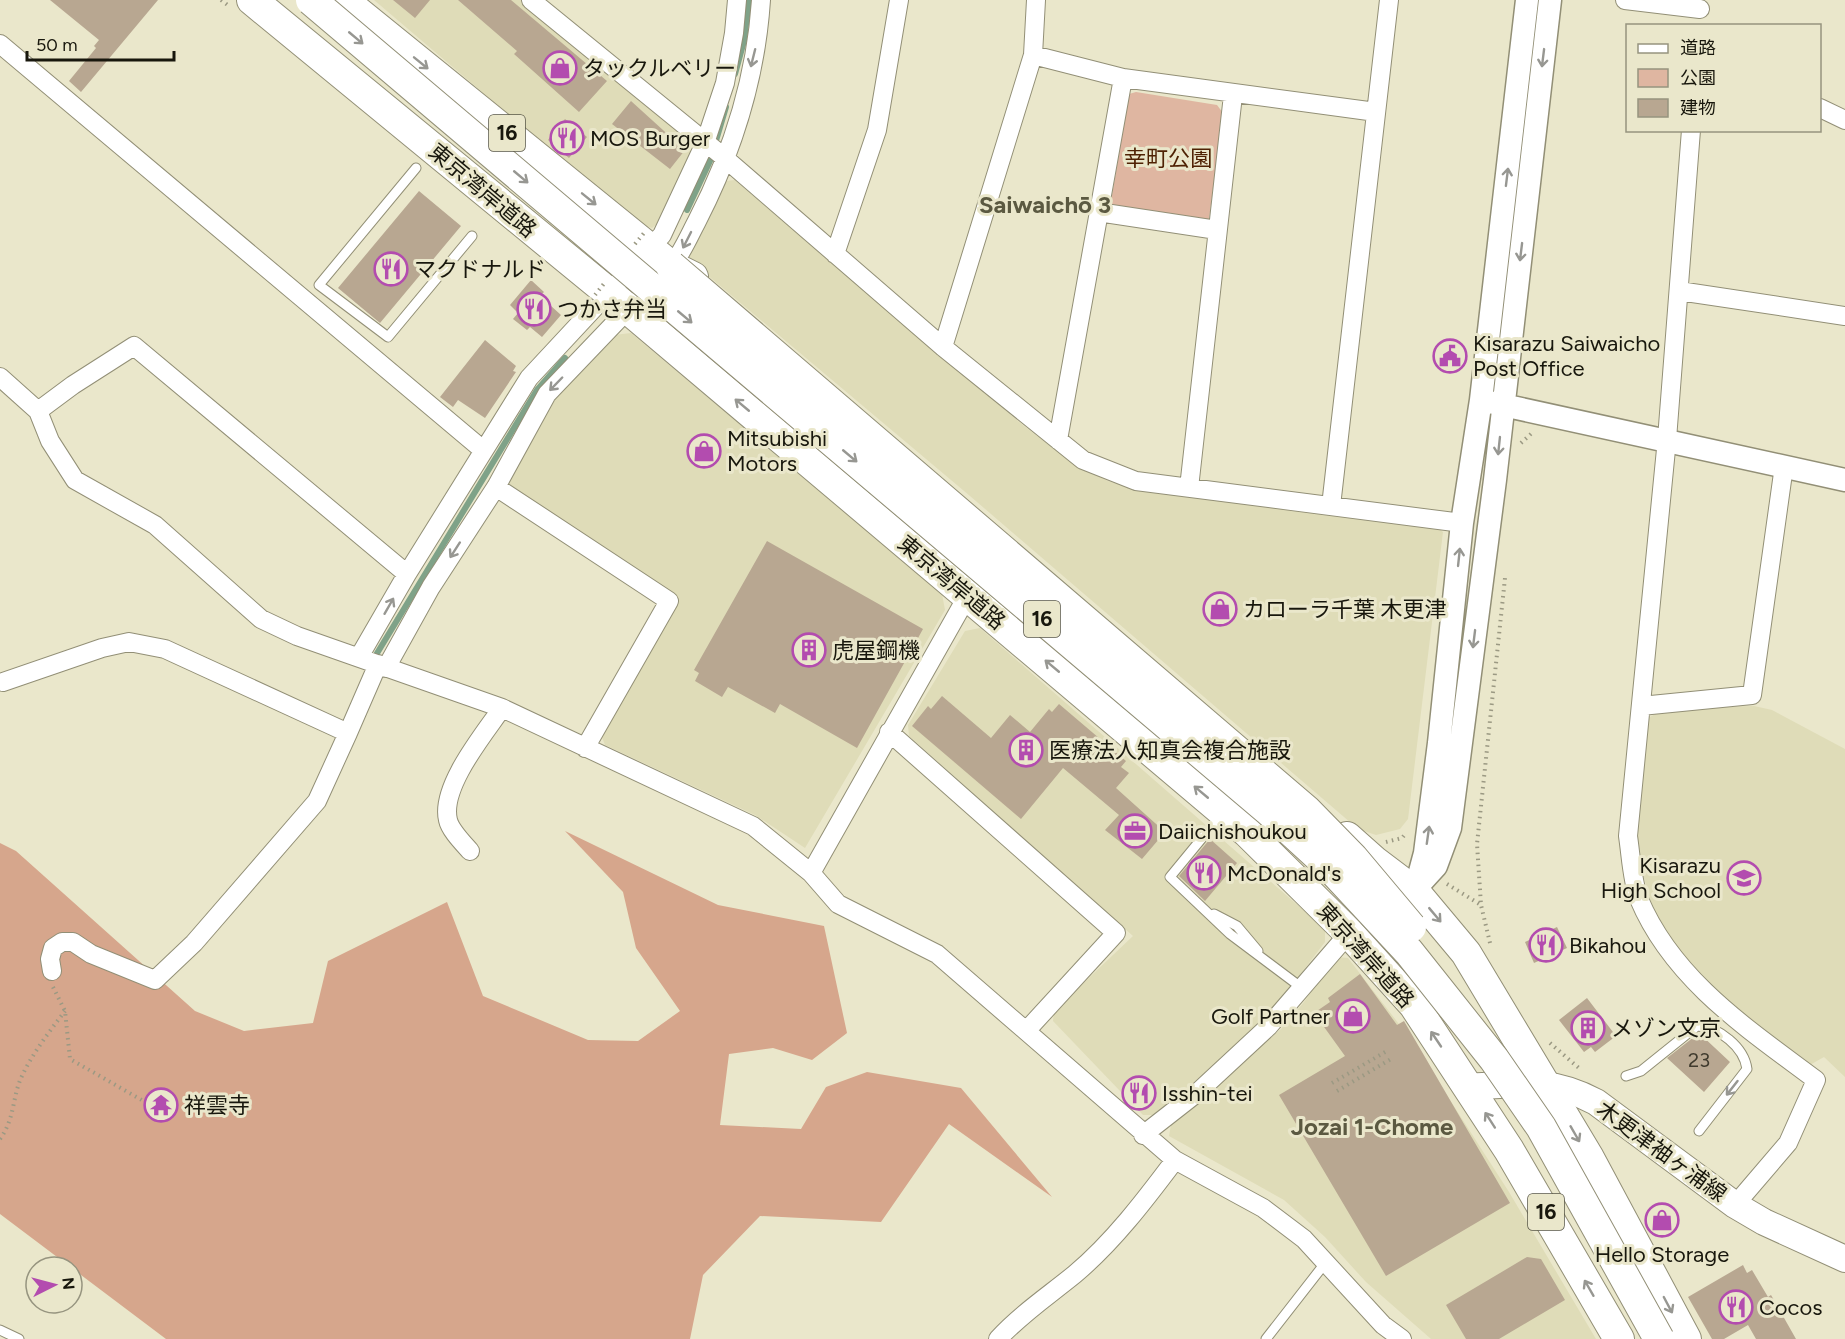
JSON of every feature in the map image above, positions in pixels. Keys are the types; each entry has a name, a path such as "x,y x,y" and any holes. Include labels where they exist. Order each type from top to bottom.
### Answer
{"highway":[{"name":"東京湾岸道路","path":"252,0 618,301 1223,812 1348,933 1414,1005 1469,1087 1509,1150 1618,1339"},
{"name":"東京湾岸道路","path":"311,0 1268,810 1329,866 1378,918 1494,1059 1541,1127 1659,1339"},
{"name":"16","path":"343,0 661,257 1307,811 1392,902 1422,941 1444,996"},
{"name":"16","path":"661,257 694,278 1374,861 1415,892 1466,953 1546,1083 1686,1339"}],"main road":[{"name":"木更津袖ヶ浦線","path":"1469,1087 1546,1083 1574,1091 1596,1102 1736,1205 1764,1222 1845,1259"}],"street":[{"path":"531,0 715,151 943,347 1083,460 1136,481 1462,523"},
{"path":"52,971 50,959 53,948 62,942 74,942 91,954 155,980 194,943 317,801 382,666 496,487 547,394 618,301 661,257 662,235 715,151 737,0"},
{"path":"360,657 407,574 529,378 618,301 661,257 715,151 759,38 761,0"},
{"path":"835,254 877,130 899,0"},
{"path":"943,347 1033,55 1035,0"},
{"path":"1331,506 1389,0"},
{"path":"1415,892 1425,853 1430,820 1462,523 1481,400 1527,0"},
{"path":"1143,1135 1198,1092 1268,1027 1348,933 1386,916 1415,892 1436,866 1450,828 1503,405 1550,0"},
{"path":"1625,0 1700,12"},
{"path":"0,44 483,450"},
{"path":"1033,55 1123,78 1233,95 1376,112"},
{"path":"1058,440 1123,78"},
{"path":"1189,488 1233,95"},
{"path":"1821,108 1845,120"},
{"path":"1691,132 1667,439 1628,836 1638,897 1661,941 1690,976 1725,1011 1815,1080 1788,1143 1736,1205"},
{"path":"1098,212 1217,230"},
{"path":"1679,291 1845,316"},
{"path":"38,411 73,385 134,346 407,574"},
{"path":"0,377 38,411 50,441 75,480 154,525 261,619 297,636 502,708 753,826 811,873 838,904 937,954 1143,1135 1175,1160 1263,1208 1304,1239 1383,1325 1402,1339"},
{"path":"1481,400 1667,439 1845,480"},
{"path":"1641,706 1752,695 1784,466"},
{"path":"496,487 669,602 585,748"},
{"path":"811,873 968,595"},
{"path":"3,682 102,648 129,642 165,649 348,733"},
{"path":"470,851 448,821 449,795 467,759 502,708"},
{"path":"889,732 1116,933 1026,1030"},
{"path":"998,1339 1020,1316 1076,1273 1140,1208 1175,1160"}],"lane":[{"path":"416,168 320,285 388,337 472,236"},
{"path":"1223,812 1170,877 1230,934 1302,988"},
{"path":"1626,1076 1641,1071 1697,1026 1710,1027 1741,1051 1747,1069 1699,1131"},
{"path":"1266,1339 1326,1262"},
{"path":"0,1330 19,1339"}],"path":[{"path":"1519,453 1521,441 1538,429"},
{"path":"1492,949 1481,905 1477,844 1506,570"},
{"path":"1380,843 1401,838 1413,826"},
{"path":"1207,882 1218,869"},
{"path":"52,971 54,992 65,1011 70,1059 147,1103"},
{"path":"0,1139 10,1125 20,1080 36,1050 65,1011"},
{"path":"1546,1039 1589,1076"},
{"path":"1332,1083 1387,1051"},
{"path":"1336,1091 1391,1059"}],"shaded area":[{"path":"374,0 522,0 692,144 695,155 658,223 652,228 635,222"},
{"path":"735,180 1024,426 1074,464 1108,481 1137,490 1437,527 1443,532 1408,819 1400,829 1376,835 1358,829 970,496 687,258 686,248 726,181"},
{"path":"631,333 942,594 945,610 805,848 755,815 605,745 600,732 677,599 508,485 554,397 614,335"},
{"path":"980,628 1325,929 1325,942 1274,1009 1216,1064 1153,1115 1143,1115 1053,1021 1054,1011 1133,936 909,736 908,725 965,631"},
{"name":"Kisarazu High School","path":"1754,706 1772,710 1845,749 1845,1077 1824,1057 1808,1066 1775,1045 1691,968 1660,923 1650,899 1638,857 1635,819 1648,718 1666,708"},
{"path":"565,831 718,905 824,926 847,1033 812,1060 773,1048 729,1054 720,1125 801,1129 826,1087 867,1072 961,1088 1052,1197 949,1124 881,1222 760,1216 703,1275 690,1339 166,1339 84,1277 84,1255 54,1255 0,1214 0,843 16,851 195,1011 244,1031 313,1023 328,961 447,902 483,996 588,1040 638,1041 680,1011 636,948 623,892"},
{"path":"1336,957 1348,958 1412,1041 1509,1192 1596,1339 1431,1339 1366,1282 1325,1237 1284,1200 1169,1136 1171,1125 1281,1029 1304,1002"}],"green space":[{"name":"幸町公園","path":"1136,92 1217,105 1223,113 1209,219 1202,221 1114,208 1111,201 1129,94"}],"building":[{"path":"50,0 158,0 81,92 69,81 96,48 94,46 99,40"},
{"path":"393,0 430,0 415,18"},
{"name":"タックルベリー","path":"458,0 511,0 607,81 579,112 514,54 517,51"},
{"path":"631,101 685,150 670,169 612,124"},
{"name":"MOS Burger","path":"565,119 587,137 569,158 548,140"},
{"name":"マクドナルド","path":"419,191 461,226 380,323 338,288"},
{"name":"つかさ弁当","path":"531,280 544,292 540,296 561,315 542,337 530,327 527,330 513,319 518,313 510,305"},
{"path":"485,340 516,366 513,371 516,372 485,418 458,400 453,407 440,397"},
{"name":"虎屋鋼機","path":"767,541 923,629 857,748 780,704 775,713 728,687 722,697 695,681 699,673 694,670"},
{"name":"医療法人知真会複合施設","path":"942,696 991,738 1010,715 1030,732 1049,709 1052,712 1059,704 1126,761 1121,767 1129,773 1116,788 1165,832 1142,859 1105,830 1119,815 1063,768 1021,819 912,726 928,706 931,709"},
{"name":"McDonald's","path":"1210,839 1237,863 1205,901 1179,876"},
{"name":"Bikahou","path":"1557,927 1567,948 1534,963 1525,942"},
{"path":"1360,974 1397,1025 1404,1021 1510,1203 1386,1276 1279,1095 1345,1056 1314,1013 1330,1002 1328,998"},
{"name":"メゾン文京","path":"1587,998 1616,1036 1595,1052 1591,1047 1584,1052 1559,1020"},
{"path":"1699,1033 1730,1062 1704,1092 1667,1058"},
{"name":"Isshin-tei","path":"1136,1076 1156,1096 1143,1108 1122,1091"},
{"path":"1527,1257 1541,1259 1565,1300 1499,1339 1466,1339 1446,1305"},
{"name":"Cocos","path":"1743,1265 1747,1273 1752,1270 1768,1297 1771,1295 1796,1339 1756,1339 1748,1325 1724,1339 1712,1339 1688,1297"}],"waterway":[{"path":"735,74 744,41 749,0"},
{"path":"687,210 710,161 726,107"},
{"path":"376,655 537,390 565,358"}],"place":[{"name":"タックルベリー","path":"560,68"},
{"name":"MOS Burger","path":"567,138"},
{"name":"マクドナルド","path":"391,269"},
{"name":"つかさ弁当","path":"534,309"},
{"name":"Kisarazu Saiwaicho Post Office","path":"1450,356"},
{"name":"Mitsubishi Motors","path":"704,451"},
{"name":"カローラ千葉 木更津","path":"1220,609"},
{"name":"虎屋鋼機","path":"809,650"},
{"name":"医療法人知真会複合施設","path":"1026,750"},
{"name":"Daiichishoukou","path":"1135,831"},
{"name":"McDonald's","path":"1204,873"},
{"name":"Kisarazu High School","path":"1744,878"},
{"name":"Bikahou","path":"1546,945"},
{"name":"Golf Partner","path":"1353,1016"},
{"name":"メゾン文京","path":"1588,1028"},
{"name":"Isshin-tei","path":"1139,1093"},
{"name":"祥雲寺","path":"161,1105"},
{"name":"Hello Storage","path":"1662,1220"},
{"name":"Cocos","path":"1736,1307"}],"district":[{"name":"Saiwaichō 3","path":"1045,205"},
{"name":"Jozai 1-Chome","path":"1372,1127"}]}
